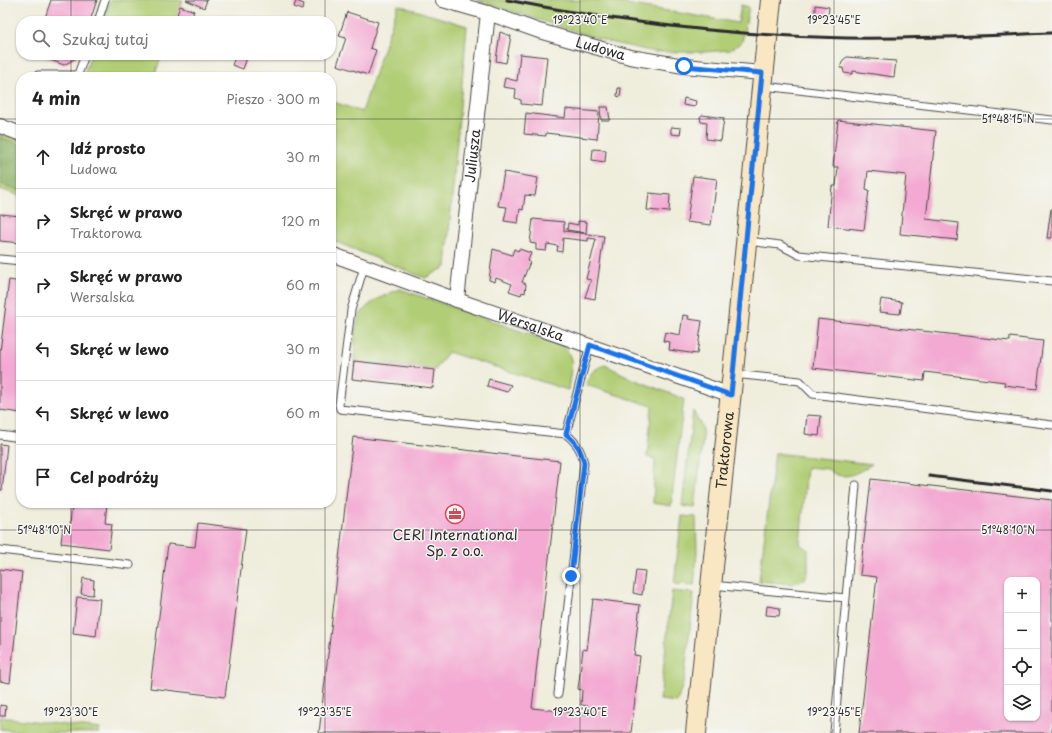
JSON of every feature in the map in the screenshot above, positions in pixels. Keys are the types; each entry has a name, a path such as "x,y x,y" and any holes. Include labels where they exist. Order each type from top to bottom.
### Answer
{"street":[{"name":"Ludowa","path":"443,0 488,13 539,32 630,57 762,80"},
{"name":"Traktorowa","path":"696,733 771,0"},
{"name":"Juliusza","path":"457,300 488,13"},
{"path":"0,126 16,132"},
{"name":"Wersalska","path":"336,256 457,300 731,395"}],"lane":[{"path":"100,16 105,0"},
{"path":"79,72 83,60"},
{"path":"762,80 1052,120"},
{"path":"746,241 780,245 799,255 1052,281"},
{"path":"0,259 16,261"},
{"path":"364,267 351,310 339,405 340,409 566,434 575,441 582,451 584,463 558,694"},
{"path":"566,434 590,345"},
{"path":"733,374 800,381 813,394 1052,425"},
{"path":"0,435 16,437"},
{"path":"834,733 856,485"},
{"path":"0,550 130,566"},
{"path":"712,585 846,598"}],"green space":[{"path":"110,0 183,0 177,16 105,16"},
{"path":"476,0 603,0 738,23 741,5 749,7 742,42 730,50 703,52 655,52 609,42"},
{"path":"398,5 467,26 446,267 425,278 336,242 336,103 362,112"},
{"path":"89,60 160,60 156,72 85,72"},
{"path":"0,133 16,139 16,194 0,189"},
{"path":"0,137 16,143 16,189 0,184"},
{"path":"400,289 566,347 572,362 568,390 448,352 435,370 354,361 356,330 361,314 376,300"},
{"path":"605,365 633,379 684,399 671,506 653,503 655,459 647,457 652,406 586,385 592,372"},
{"path":"693,411 702,427 703,438 695,508 682,506"},
{"path":"775,453 872,464 861,471 844,476 833,473 828,469 807,467 800,544 808,550 808,573 804,580 791,584 759,581"},
{"path":"682,516 696,517 697,552 694,585 674,584"},
{"path":"672,591 694,593 684,681 677,702 660,700"},
{"path":"0,717 100,729 99,733 31,733 0,729"}],"building":[{"path":"51,0 97,0 92,16 46,16"},
{"path":"186,0 207,0 204,8"},
{"path":"296,1 304,4 302,10 294,7"},
{"path":"815,5 829,7 828,17 815,16"},
{"path":"180,6 194,11 192,16 177,16"},
{"path":"347,12 378,22 370,48 376,50 368,75 337,65 346,38 339,36"},
{"path":"500,32 511,36 506,63 496,61"},
{"path":"520,54 547,57 542,106 521,104 521,100 515,98 516,89 503,87 505,78 517,81"},
{"path":"847,57 896,61 894,77 853,71 852,74 844,73 843,68 840,68 843,60"},
{"path":"50,60 73,60 64,65"},
{"path":"234,60 246,60 243,69 232,65"},
{"path":"618,88 621,88 620,97 617,96"},
{"path":"684,98 696,101 695,107 683,105"},
{"path":"600,107 608,107 610,120 601,120"},
{"path":"566,109 599,112 597,139 546,133 546,136 524,134 526,113 565,118"},
{"path":"702,115 724,118 721,141 706,139 707,123 701,122 700,117"},
{"path":"838,120 936,131 926,219 959,223 957,240 900,234 906,175 868,171 866,189 869,190 864,230 828,226 832,186 836,186 838,167 833,167"},
{"path":"671,127 681,128 680,135 671,134"},
{"path":"593,149 606,150 605,162 592,160"},
{"path":"504,172 538,178 535,196 525,195 523,210 520,209 518,223 504,221 507,207 498,206"},
{"path":"693,176 717,179 711,225 687,222"},
{"path":"649,193 670,195 669,212 647,210"},
{"path":"1051,209 1052,238 1047,238"},
{"path":"0,214 16,216 16,243 0,241"},
{"path":"533,219 564,222 564,231 604,236 595,299 585,297 591,280 586,279 596,239 588,238 588,241 563,238 562,252 557,251 558,246 547,244 546,251 536,250 536,244 530,243"},
{"path":"578,221 587,222 586,233 567,230 568,223 578,225"},
{"path":"493,249 512,255 514,249 531,253 528,261 530,262 522,282 526,284 525,293 522,292 521,295 509,291 512,284 496,278 495,282 489,280"},
{"path":"9,280 16,281 16,412 0,410 0,352"},
{"path":"881,299 902,302 900,314 879,312"},
{"path":"683,315 689,316 688,319 702,321 697,354 669,350 670,342 663,341 665,332 680,335"},
{"path":"818,319 1010,341 1010,337 1043,341 1037,389 1004,385 1005,382 925,372 924,381 813,368"},
{"path":"354,361 435,370 433,388 352,379"},
{"path":"489,379 511,385 507,392 487,386"},
{"path":"807,415 821,416 819,436 805,434"},
{"path":"353,437 560,461 532,708 587,714 588,706 581,705 582,690 578,689 583,649 587,650 593,599 640,605 634,655 640,656 631,733 319,733"},
{"path":"0,444 7,445 2,490 0,490"},
{"path":"871,479 1052,500 1052,733 859,733 877,577 860,575"},
{"path":"72,508 106,508 105,523 112,524 109,549 61,543 63,526 70,526"},
{"path":"198,523 246,529 225,697 150,688 168,544 195,547"},
{"path":"0,569 22,572 10,683 0,681"},
{"path":"636,570 645,571 642,595 633,593"},
{"path":"83,578 94,580 93,595 81,594"},
{"path":"77,597 100,599 96,636 73,633"},
{"path":"767,606 780,608 779,616 766,615"},
{"path":"0,705 6,706 5,716 0,716"}],"railway":[{"path":"507,0 633,21 718,31 803,37 949,37 1052,33"},
{"path":"929,476 1052,491"}],"place":[{"name":"CERI International Sp. z o.o.","path":"455,514"}],"route":[{"path":"571,576 584,463 582,451 575,441 566,434 590,345 731,395 762,73 684,66"}]}
